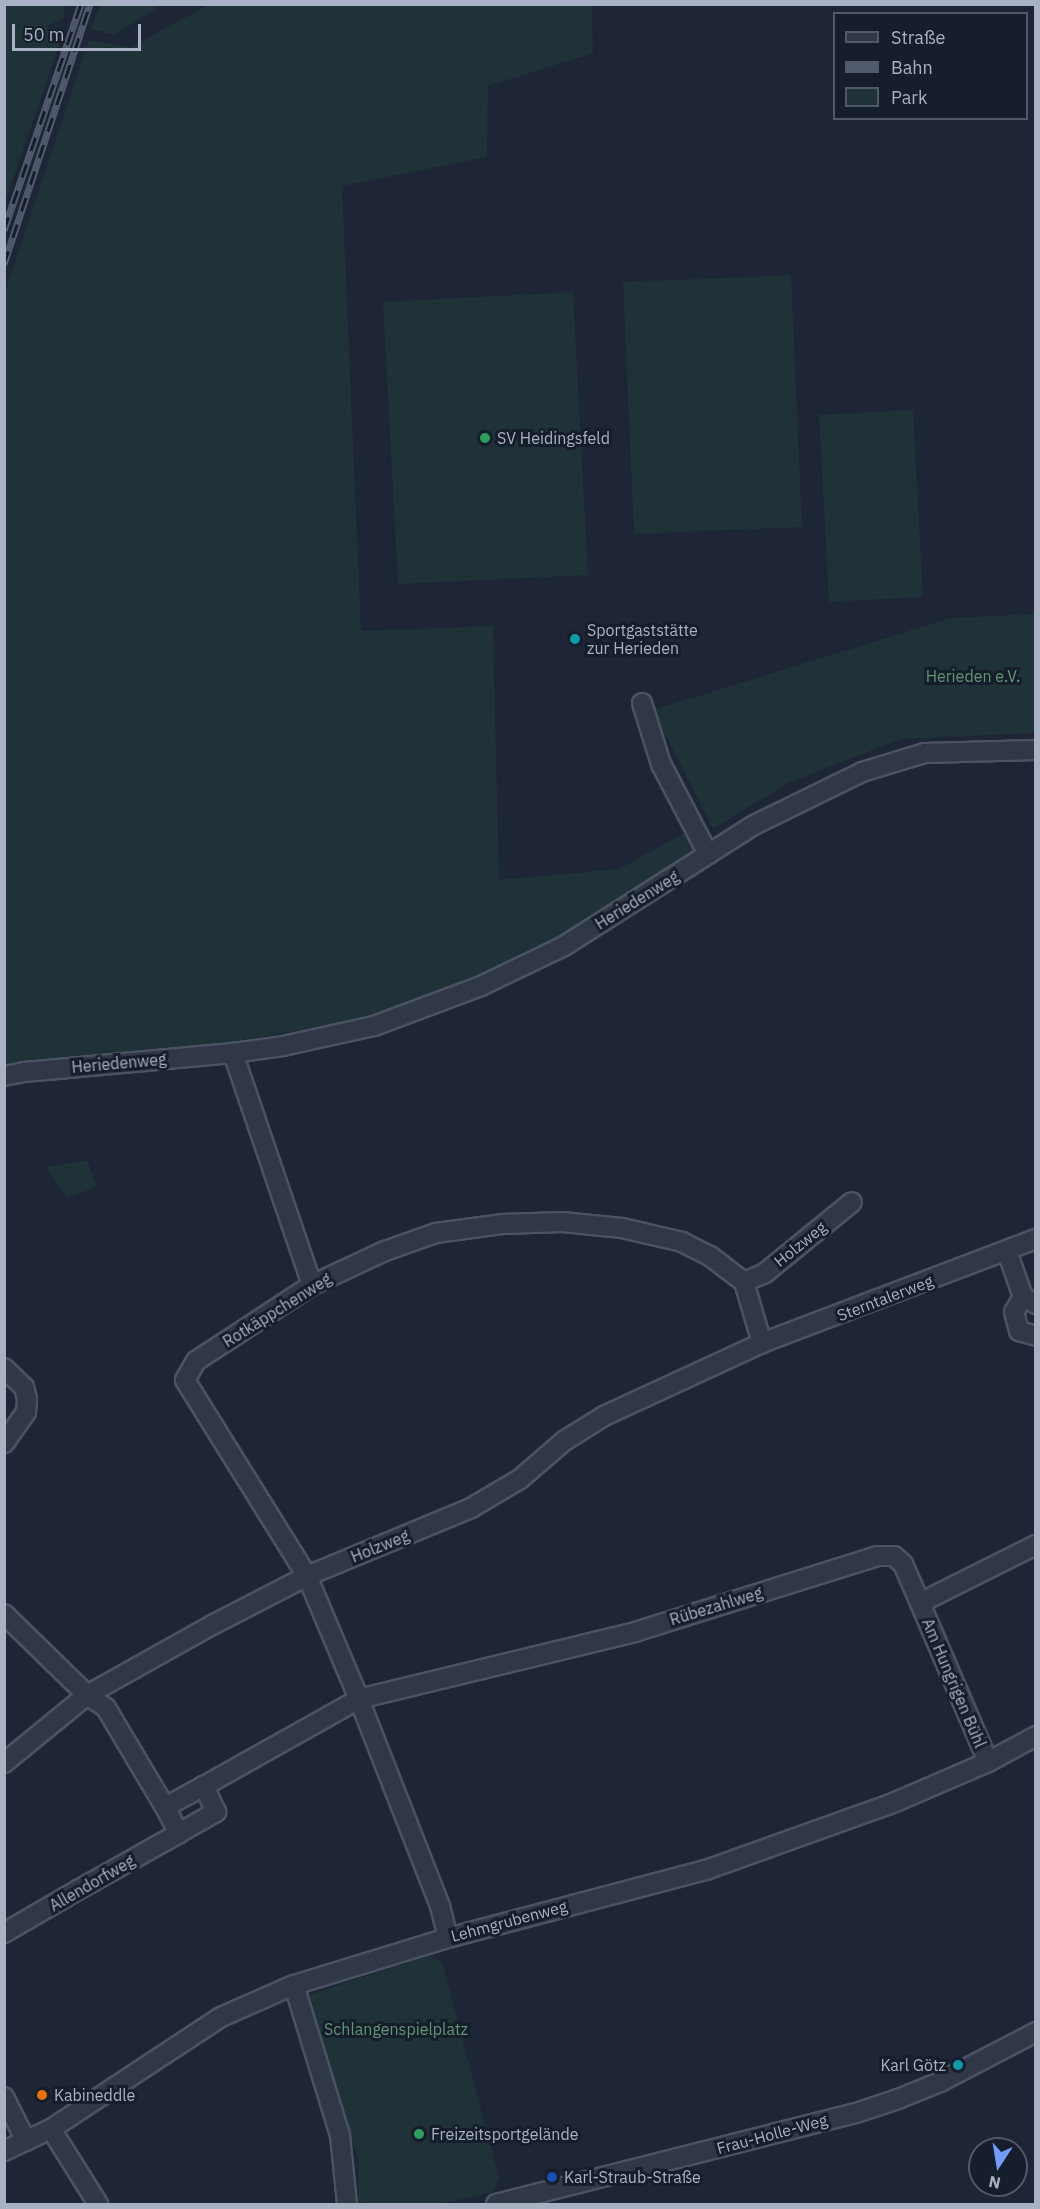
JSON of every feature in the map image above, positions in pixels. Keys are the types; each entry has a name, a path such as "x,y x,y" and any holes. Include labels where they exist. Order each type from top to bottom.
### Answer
{"street":[{"path":"642,703 660,764 708,854"},
{"name":"Heriedenweg","path":"4,1076 233,1053 283,1046 374,1026 481,986 564,946 754,825 862,772 925,753 1035,750"},
{"path":"233,1053 312,1285"},
{"name":"Holzweg","path":"744,1282 765,1273 852,1202"},
{"name":"Rotkäppchenweg","path":"307,1576 185,1380 196,1361 312,1285 385,1251 436,1233 503,1224 562,1222 622,1228 682,1242 710,1256 744,1282"},
{"name":"Sterntalerweg","path":"762,1343 1035,1239"},
{"path":"1007,1251 1029,1300 1014,1312 1019,1331 1035,1336"},
{"path":"744,1282 762,1343"},
{"name":"Holzweg","path":"4,1763 87,1695 235,1612 307,1576 471,1508 520,1479 564,1441 604,1416 762,1343"},
{"path":"4,1368 24,1387 27,1399 26,1412 4,1443"},
{"path":"920,1603 1035,1545"},
{"name":"Rübezahlweg","path":"359,1699 635,1632 878,1556 894,1556 903,1564 920,1603"},
{"path":"307,1576 359,1699 440,1906 448,1938"},
{"name":"Am Hungrigen Bühl","path":"920,1603 988,1762"},
{"path":"4,1614 87,1695 106,1708 179,1833"},
{"path":"165,1807 359,1699"},
{"name":"Lehmgrubenweg","path":"4,2151 51,2129 221,2017 294,1985 448,1938 706,1870 893,1803 988,1762 1035,1736"},
{"name":"Allendorfweg","path":"4,1933 216,1812 204,1786"},
{"path":"294,1985 340,2135 347,2205"},
{"name":"Frau-Holle-Weg","path":"496,2205 877,2106 940,2082 1035,2032"},
{"path":"4,2097 26,2141"},
{"path":"51,2129 98,2205"}],"green space":[{"path":"5,4 66,5 63,18 46,27 64,30 5,203"},
{"path":"101,4 161,5 115,35 91,29"},
{"path":"208,5 592,5 593,53 488,86 487,157 342,186 361,631 493,626 499,880 619,869 684,833 698,852 560,938 473,978 370,1018 230,1042 5,1064 5,292 89,40 131,47"},
{"name":"SV Heidingsfeld","path":"791,275 802,527 634,534 623,282"},
{"name":"SV Heidingsfeld","path":"573,292 588,575 398,584 383,302"},
{"path":"913,410 923,597 829,602 819,415"},
{"name":"Herieden e.V.","path":"1035,614 1035,733 901,739 788,783 713,829 653,710 951,618"},
{"path":"87,1160 97,1187 67,1198 46,1167"},
{"name":"Schlangenspielplatz","path":"429,1956 442,1962 499,2178 493,2192 440,2204 362,2204 358,2200 359,2161 305,1999 314,1993"}],"railway":[{"path":"4,230 81,4"},
{"path":"4,264 90,4"}],"place":[{"name":"SV Heidingsfeld","path":"485,438"},
{"name":"Sportgaststätte zur Herieden","path":"575,639"},
{"name":"Karl Götz","path":"958,2065"},
{"name":"Kabineddle","path":"42,2095"},
{"name":"Freizeitsportgelände","path":"419,2134"},
{"name":"Karl-Straub-Straße","path":"552,2177"}]}
